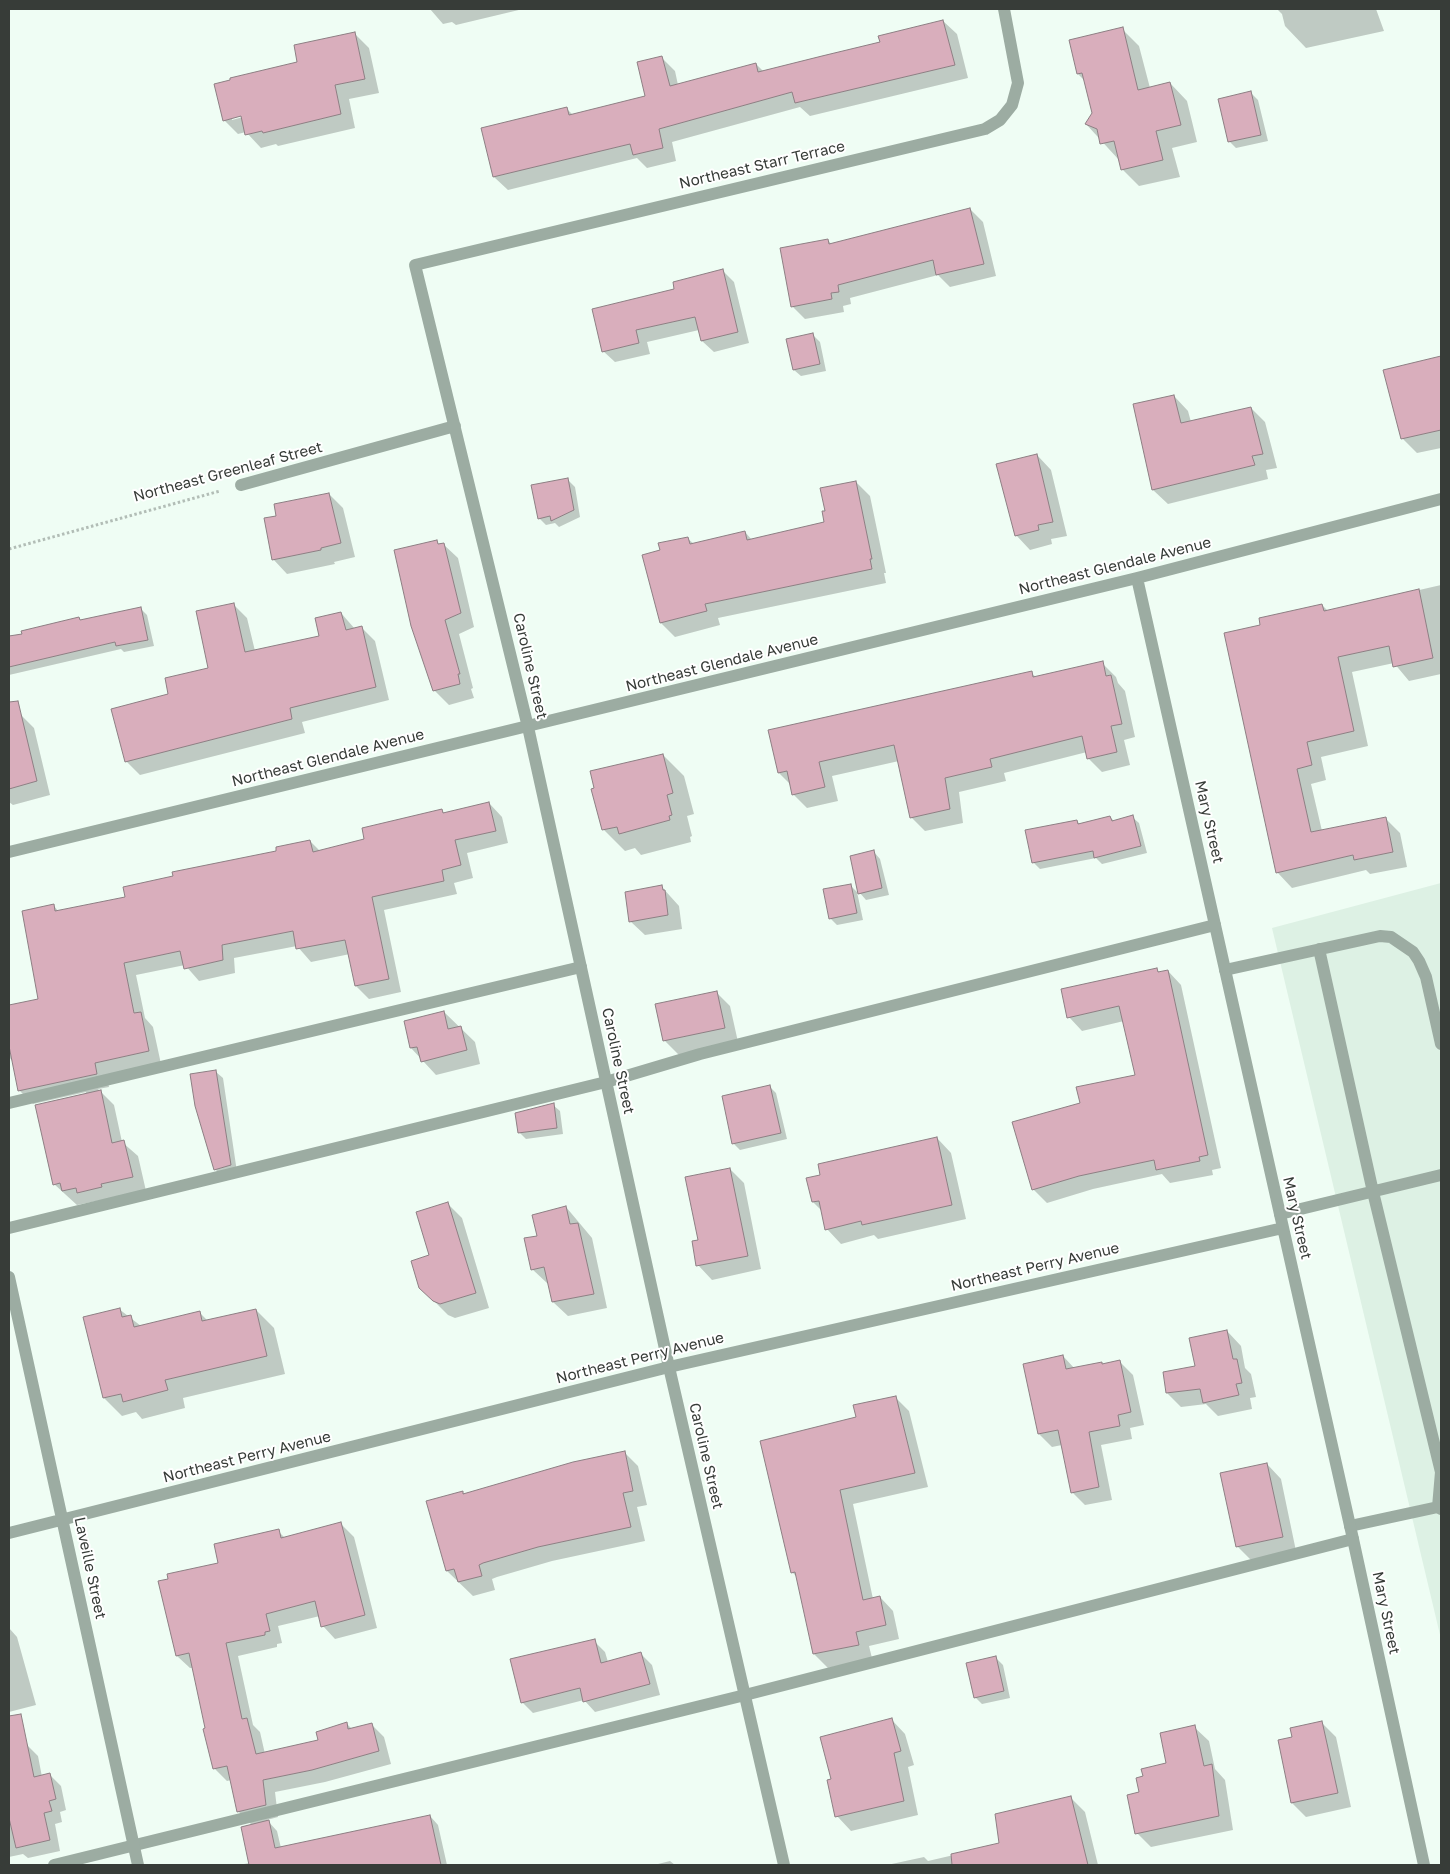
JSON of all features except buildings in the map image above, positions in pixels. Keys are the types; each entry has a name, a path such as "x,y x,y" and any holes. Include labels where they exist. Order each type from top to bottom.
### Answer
{"street":[{"name":"Northeast Starr Terrace","path":"415,265 985,129 1000,120 1012,105 1018,82 1004,9"},
{"name":"Caroline Street","path":"415,265 528,727 669,1366 784,1865"},
{"name":"Northeast Greenleaf Street","path":"241,485 455,426"},
{"name":"Northeast Glendale Avenue","path":"9,852 1137,578 1441,499"},
{"name":"Mary Street","path":"1137,578 1353,1538 1424,1865"},
{"path":"9,1228 606,1082 700,1054 1215,925"},
{"path":"1225,970 1380,936 1401,943 1412,952 1422,969 1441,1044"},
{"path":"1319,949 1373,1192 1440,1472 1439,1508 1350,1526"},
{"path":"9,1103 581,967"},
{"path":"1280,1214 1441,1175"},
{"name":"Northeast Perry Avenue","path":"9,1533 669,1366 1282,1228"},
{"name":"Laveille Street","path":"9,1277 138,1865"},
{"path":"54,1865 744,1695 1353,1538"}],"path":[{"name":"Northeast Greenleaf Street","path":"9,549 241,485"}],"shaded area":[{"path":"1441,883 1441,1639 1272,928"}]}
